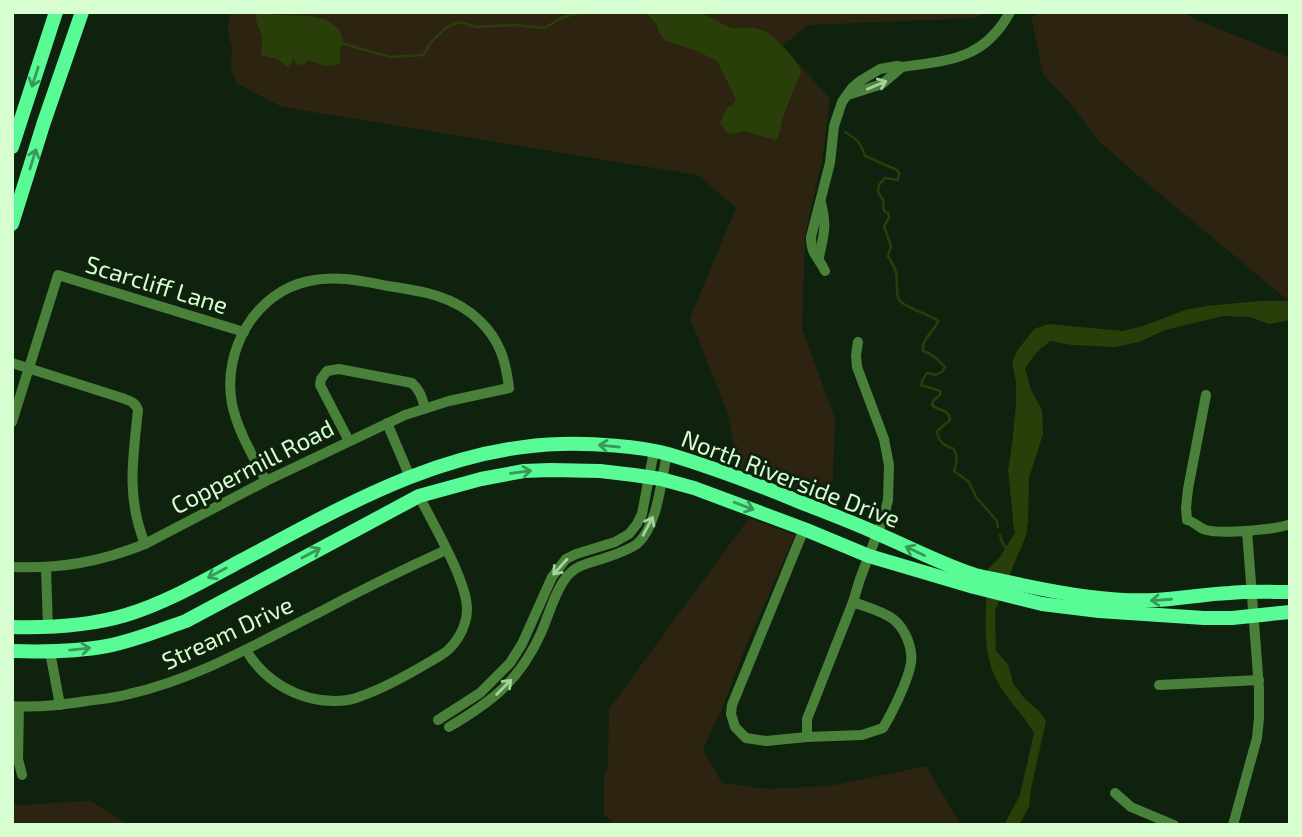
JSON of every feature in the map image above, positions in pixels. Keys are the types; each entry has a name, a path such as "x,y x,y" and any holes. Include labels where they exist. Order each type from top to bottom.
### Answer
{"main road":[{"path":"12,147 56,12"},
{"path":"12,224 82,12"},
{"path":"23,114 44,122"},
{"name":"North Riverside Drive","path":"12,627 48,628 124,616 165,601 370,493 466,458 540,445 605,445 661,452 742,478 878,533 976,581"},
{"name":"North Riverside Drive","path":"12,651 50,652 108,646 145,636 186,621 419,496 524,471 600,471 655,478 718,496 869,556 1024,592 1155,600 1228,593 1290,592"},
{"path":"410,477 419,496"},
{"path":"259,551 270,575"},
{"name":"North Riverside Drive","path":"1024,592 1042,604 1099,611 1213,618 1290,612"},
{"path":"48,628 50,652"}],"street":[{"path":"825,271 820,257 826,222 821,203 832,154 834,126 842,102 848,94 882,84 902,67 948,61 971,52 994,35 1010,12"},
{"name":"Scarcliff Lane","path":"29,368 58,275 244,332"},
{"name":"Coppermill Road","path":"12,567 46,568 94,561 145,544 266,481 387,423 459,398 509,388 504,359 486,328 464,307 424,291 338,278 306,281 270,300 255,314 244,332"},
{"path":"244,332 233,361 230,382 232,403 240,430 266,481"},
{"path":"807,737 807,719 853,602 888,500 889,465 884,439 857,367 858,342"},
{"path":"12,363 132,401 136,405 138,410 131,472 136,515 145,544"},
{"path":"12,422 29,368"},
{"path":"349,441 320,385 327,371 339,369 412,383 421,394 425,408"},
{"path":"1206,395 1186,508 1187,520 1195,522 1205,530 1217,532 1289,526"},
{"path":"387,423 410,477"},
{"path":"438,720 480,693 510,663 523,644 552,577 566,559 615,542 629,534 642,514 661,452"},
{"path":"449,727 488,703 520,670 533,650 563,583 574,569 620,553 637,543 648,530 654,517 655,478"},
{"path":"246,650 252,662 288,691 314,699 334,701 354,698 408,675 448,650 461,634 467,610 464,587 419,496"},
{"path":"804,529 732,705 731,714 735,727 746,738 766,741 862,735 883,728 911,665 911,653 901,627 892,619 853,602"},
{"path":"1233,825 1257,738 1259,718 1259,680 1247,531"},
{"name":"Stream Drive","path":"15,706 30,708 60,705 128,695 159,686 246,650 381,580 446,550"},
{"path":"46,568 48,628"},
{"path":"50,652 60,705"},
{"path":"1159,685 1259,680"},
{"path":"15,706 18,759 22,775"},
{"path":"1115,793 1131,807 1174,825"}],"shaded area":[{"path":"231,12 987,12 975,18 808,25 782,46 830,98 823,155 805,236 802,328 835,419 833,480 812,496 739,468 727,411 690,318 736,208 698,175 282,107 236,83 231,67 232,47 227,29"},
{"path":"262,12 328,20 340,31 343,40 340,63 328,66 308,60 297,65 294,59 288,67 277,59 261,55 262,38 256,15"},
{"path":"646,12 700,13 729,27 761,30 778,42 796,61 801,72 778,137 775,140 745,131 727,133 720,123 727,108 733,105 736,99 717,61 666,41"},
{"path":"1043,12 1183,12 1290,58 1290,302 1099,141 1075,109 1043,74 1031,17"},
{"path":"1260,301 1290,301 1290,320 1269,324 1250,317 1223,316 1165,330 1139,342 1115,347 1050,341 1025,368 1031,390 1042,410 1043,434 1029,478 1026,536 995,610 996,651 1008,664 1013,683 1046,721 1029,807 1019,825 1004,825 1020,795 1034,733 996,679 986,639 987,570 1000,557 1015,533 1008,471 1016,405 1016,382 1012,362 1017,351 1034,329 1049,324 1123,331 1185,310"},
{"path":"749,518 795,535 703,749 722,783 768,789 830,786 926,766 961,825 616,825 604,814 609,709"},
{"path":"90,801 129,825 12,825 12,803 20,805"}],"waterway":[{"path":"341,43 390,57 423,55 432,41 447,27 459,22 476,27 513,25 545,28 561,18 581,12"},
{"path":"845,132 858,142 865,156 899,173 898,180 885,178 879,185 878,192 889,218 884,226 891,246 888,256 896,272 897,294 906,306 938,321 924,343 923,351 945,367 936,375 927,373 921,385 940,391 932,405 946,412 950,420 937,432 939,439 954,449 957,460 954,471 969,482 976,497 997,521 998,527"},
{"path":"1000,535 1007,550"}]}
